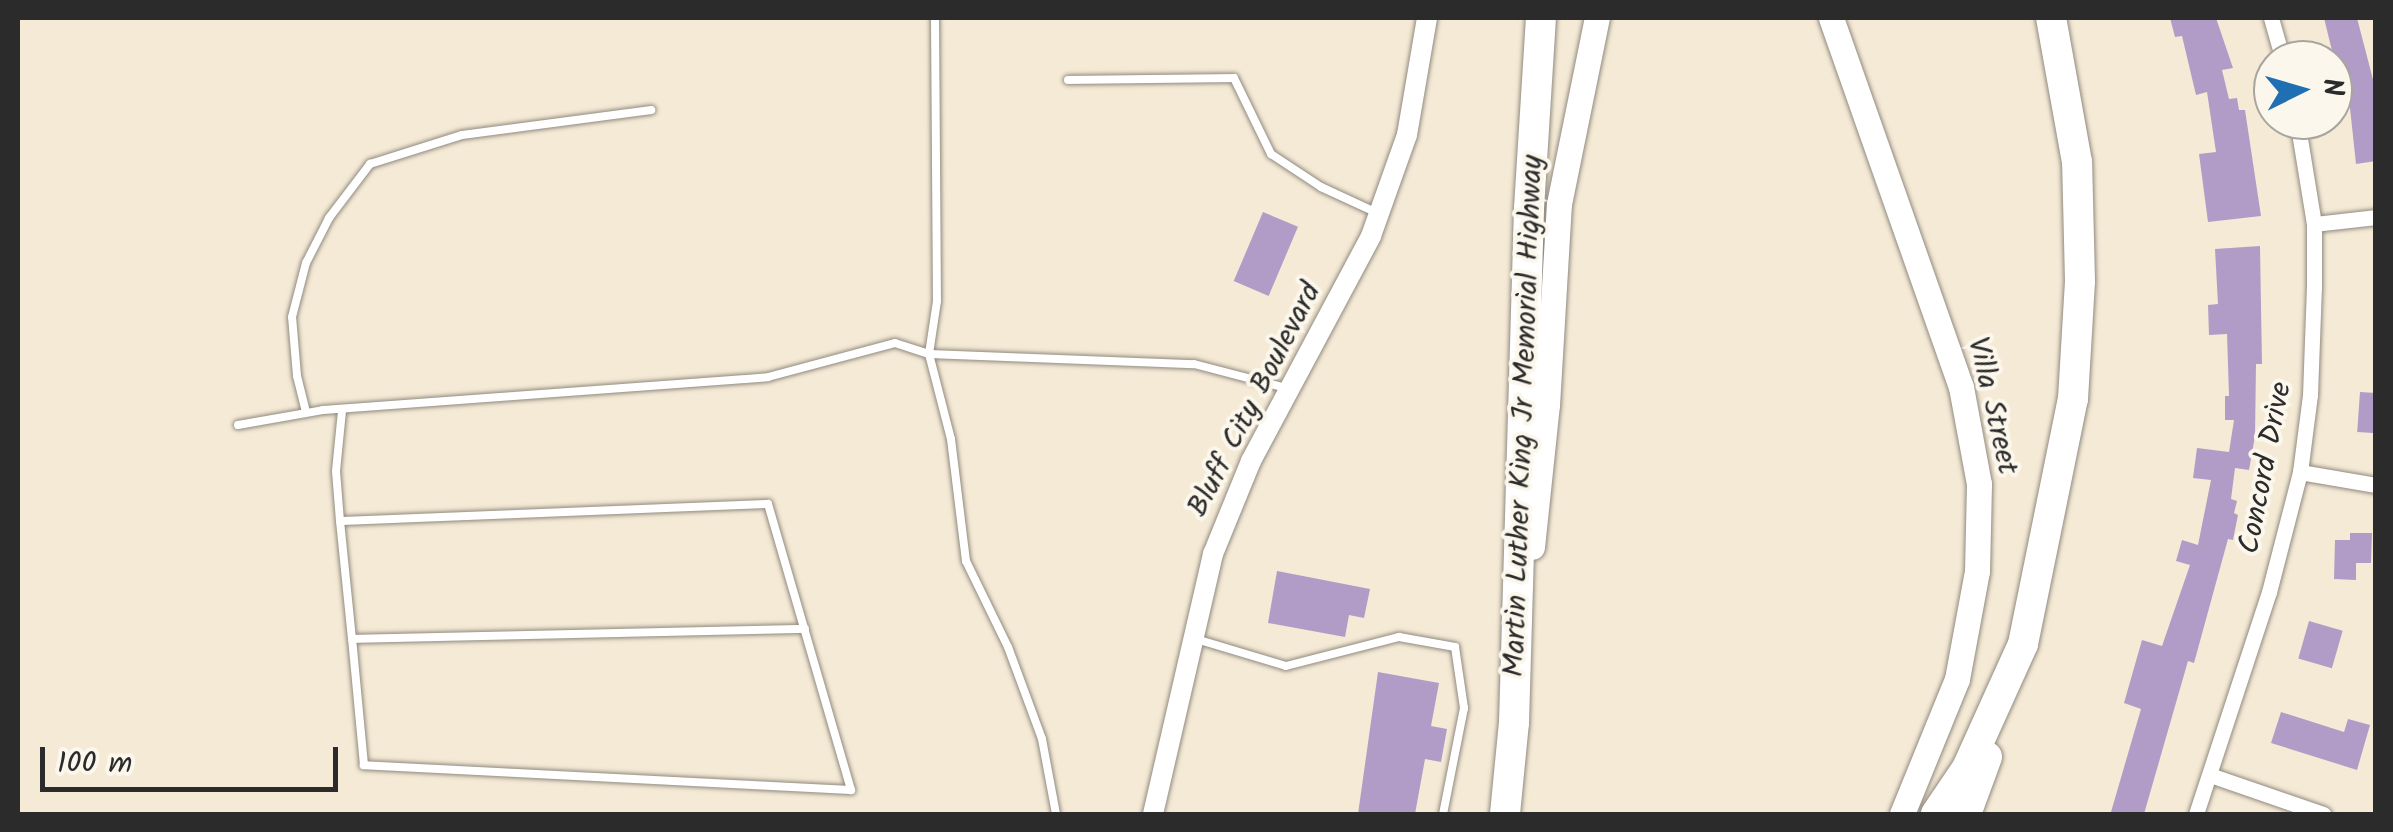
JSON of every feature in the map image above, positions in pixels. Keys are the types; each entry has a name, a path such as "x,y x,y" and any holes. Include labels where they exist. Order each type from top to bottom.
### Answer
{"highway":[{"name":"Martin Luther King Jr Memorial Highway","path":"1504,814 1514,723 1529,208 1541,18"},
{"path":"1966,814 2022,644 2055,505 2073,399 2080,281 2076,162 2051,18"},
{"path":"1936,814 1967,768 2022,644"}],"main road":[{"path":"1514,723 1546,405 1559,204 1597,18"},
{"name":"Villa Street","path":"1831,18 1961,387 1979,484 1977,571 1957,679 1902,814"}],"street":[{"name":"Bluff City Boulevard","path":"1153,814 1213,554 1232,505 1380,214 1407,135 1427,18"},
{"name":"Concord Drive","path":"2196,814 2274,572 2300,472 2314,341 2314,224 2301,140"},
{"path":"2314,224 2376,217"},
{"path":"2300,472 2376,485"},
{"path":"2210,775 2323,814"}],"lane":[{"path":"935,18 937,300 929,354 951,439 966,561 1008,647 1042,739 1056,814"},
{"path":"1068,80 1234,78 1272,154 1321,187 1380,214"},
{"path":"306,412 297,376 292,317 306,264 321,233 370,164 462,135 651,110"},
{"path":"238,425 306,412 768,377 895,342 929,354 1194,364 1290,390"},
{"path":"340,522 768,504 851,790 364,765 340,522 336,471 342,410"},
{"path":"352,639 805,629"},
{"path":"1192,638 1286,666 1399,636 1455,647 1464,708 1442,814"}],"building":[{"path":"2170,18 2216,18 2233,68 2222,70 2229,99 2237,98 2239,110 2245,110 2261,216 2208,222 2199,154 2216,152 2207,92 2196,95 2182,36 2175,37"},
{"path":"2324,18 2357,18 2376,91 2376,161 2356,164 2353,40 2329,40"},
{"path":"1263,212 1298,227 1269,296 1234,281"},
{"path":"2260,246 2262,364 2256,364 2255,436 2249,470 2235,468 2231,499 2237,501 2234,513 2238,515 2233,540 2228,539 2194,663 2188,661 2144,814 2111,812 2141,709 2124,703 2142,640 2162,646 2190,565 2176,561 2182,540 2198,545 2211,480 2193,478 2197,448 2229,452 2234,420 2225,420 2225,396 2229,396 2227,334 2209,335 2208,305 2218,304 2215,249"},
{"path":"2360,392 2376,393 2373,433 2357,432"},
{"path":"2350,533 2372,533 2371,563 2356,563 2356,580 2334,579 2335,540 2350,540"},
{"path":"1277,571 1370,589 1364,618 1349,615 1345,637 1268,623"},
{"path":"2309,621 2343,631 2332,668 2298,658"},
{"path":"1378,672 1439,683 1431,726 1447,729 1441,762 1425,759 1415,814 1358,814"},
{"path":"2281,712 2344,732 2348,719 2370,725 2357,770 2271,743"}]}
